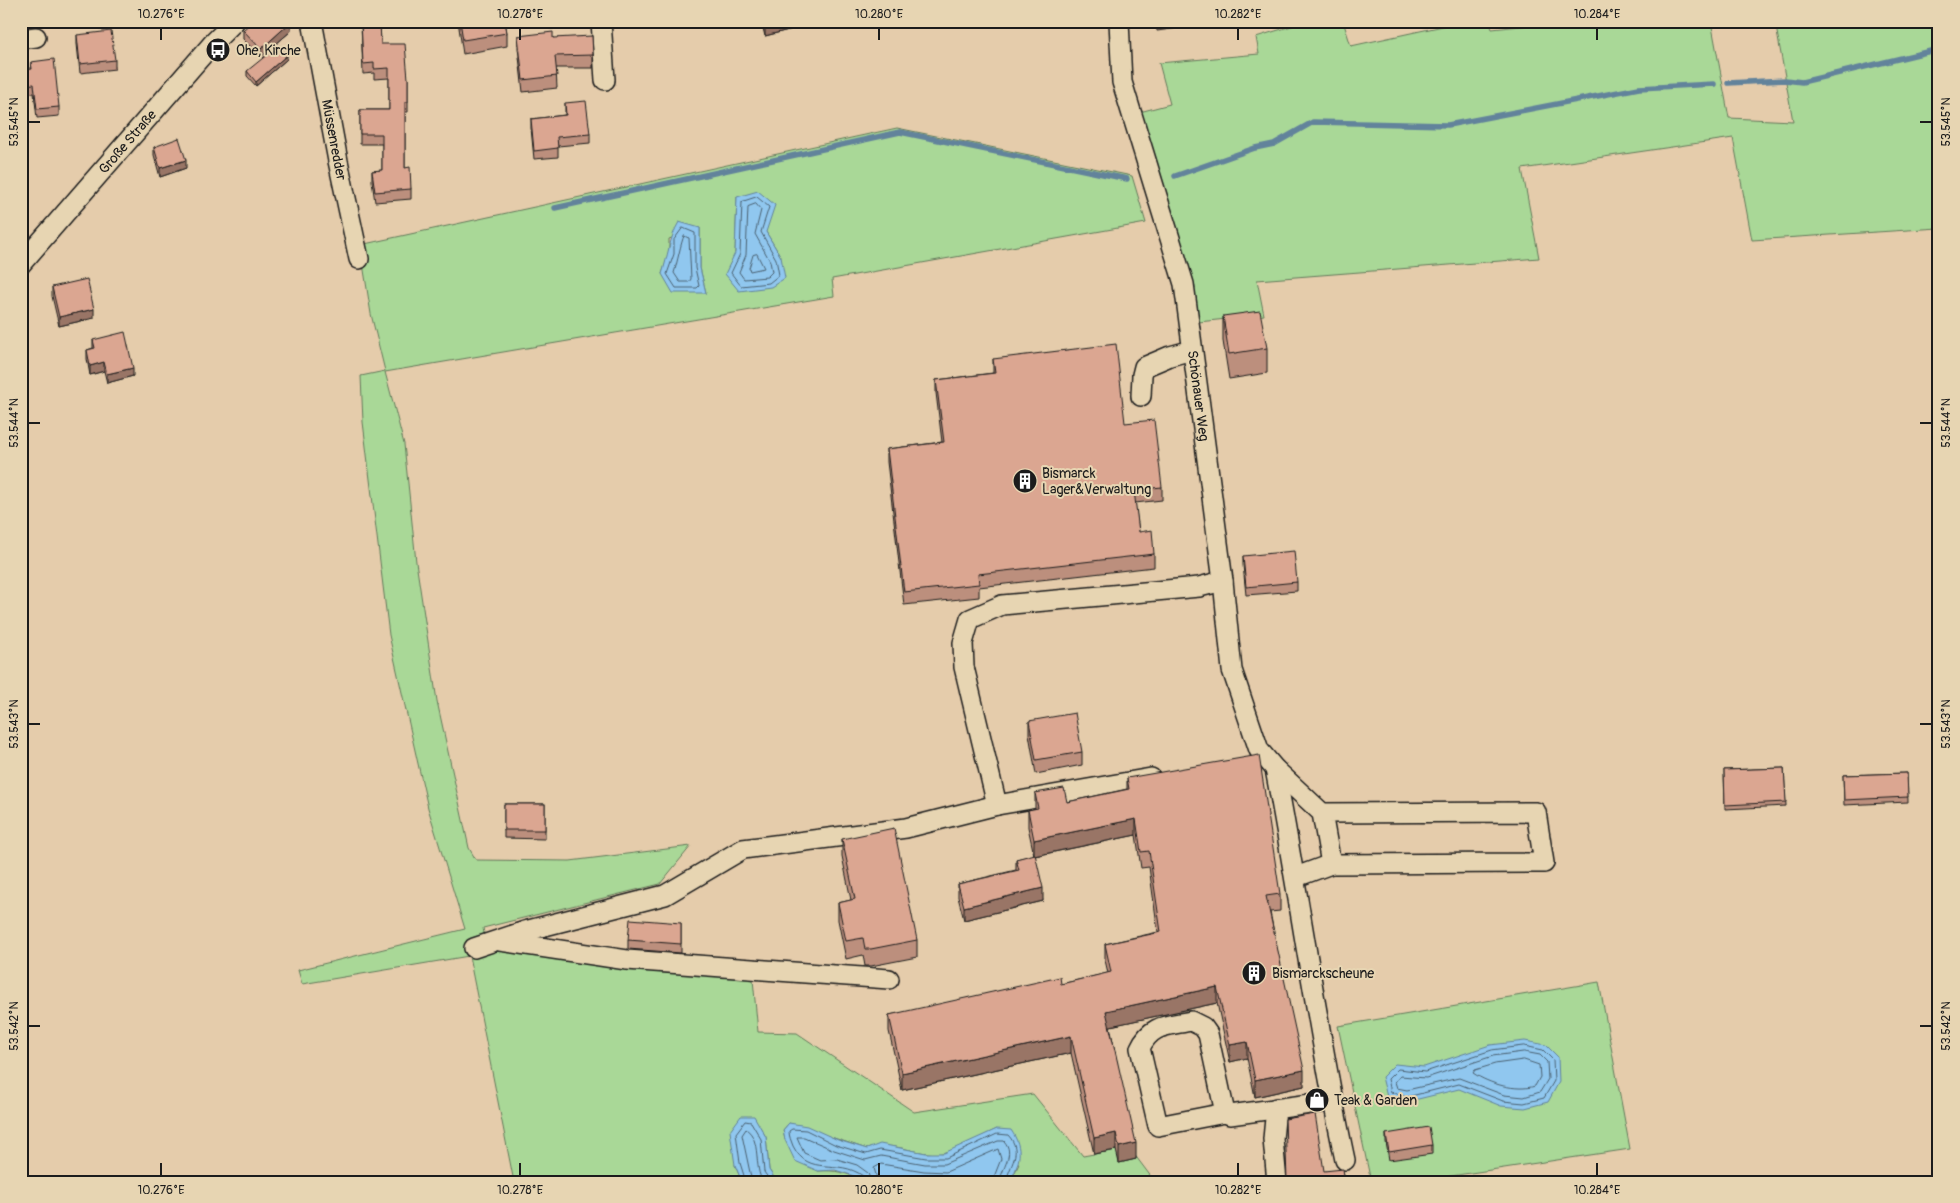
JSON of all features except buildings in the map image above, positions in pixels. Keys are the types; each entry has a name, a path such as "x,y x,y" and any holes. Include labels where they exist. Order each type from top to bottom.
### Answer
{"street":[{"name":"Große Straße","path":"21,264 213,43 235,21"},
{"name":"Müssenredder","path":"312,21 358,259"},
{"path":"601,21 605,80"},
{"name":"Schönauer Weg","path":"1119,21 1122,82 1184,284 1223,581 1232,670 1259,750 1271,764"},
{"path":"1142,396 1142,374 1144,367 1170,356 1192,350"},
{"path":"997,804 964,666 963,643 970,619 1002,605 1199,587 1223,581"},
{"path":"1248,762 1271,764 1322,813 1331,864"},
{"path":"1271,764 1296,877 1332,1101 1345,1160"},
{"path":"474,948 665,895 743,849 906,828 997,804 1173,774"},
{"path":"1296,877 1331,864 1544,863 1536,812 1322,813"},
{"path":"497,941 627,960 889,979"},
{"path":"1225,1113 1208,1034 1203,1027 1191,1021 1154,1029 1145,1036 1140,1048 1158,1126 1225,1113 1230,1115 1332,1101"},
{"path":"1276,1108 1273,1139 1277,1182"}],"green space":[{"path":"1308,21 1343,21 1351,46 1466,21 1489,21 1492,29 1570,21 1711,21 1729,118 1793,121 1775,21 1939,21 1939,228 1752,240 1733,138 1522,169 1539,258 1257,280 1264,315 1189,323 1132,114 1170,104 1159,63 1259,54 1256,37"},
{"path":"897,128 1132,176 1146,223 832,279 834,296 385,372 404,444 416,562 437,701 469,848 476,860 570,861 691,846 660,884 483,928 487,949 752,969 758,1032 797,1033 914,1112 1033,1094 1083,1156 1116,1150 1120,1163 1134,1154 1155,1182 1010,1182 1019,1164 997,1129 956,1149 934,1154 886,1146 876,1146 867,1149 789,1123 783,1130 785,1140 818,1171 841,1172 862,1182 777,1182 769,1170 766,1137 753,1116 735,1165 742,1182 514,1182 469,956 302,984 298,970 465,929 428,808 389,635 363,422 361,376 385,371 371,314 360,245","holes":["737,197 766,232 781,257 735,253","700,228 700,268 706,293 662,274 669,253 669,239"]},
{"path":"1599,982 1630,1149 1411,1182 1371,1182 1338,1026"}],"water":[{"path":"758,191 775,205 766,232 781,257 785,278 771,287 739,291 725,274 735,253 737,197"},
{"path":"679,222 700,228 700,268 706,293 673,293 662,274 671,241"},
{"path":"1525,1041 1546,1045 1558,1057 1559,1082 1548,1102 1525,1108 1501,1106 1459,1089 1406,1102 1387,1097 1382,1077 1395,1064 1424,1067 1490,1045"},
{"path":"741,1116 754,1116 766,1137 769,1170 777,1182 742,1182 735,1165 730,1131"},
{"path":"789,1123 807,1126 838,1140 867,1149 880,1144 926,1153 944,1153 997,1129 1011,1130 1018,1143 1019,1156 1010,1182 862,1182 854,1176 835,1170 818,1171 795,1161 785,1140 783,1130"}],"waterway":[{"path":"1728,83 1785,80 1802,82 1939,49"},
{"path":"1175,176 1255,148 1274,144 1313,122 1448,125 1639,88 1714,84"},
{"path":"555,208 900,132 1127,179"}],"place":[{"name":"Ohe, Kirche","path":"218,50"},
{"name":"Bismarck Lager&Verwaltung","path":"1025,481"},
{"name":"Bismarckscheune","path":"1254,973"},
{"name":"Teak & Garden","path":"1317,1100"}]}
